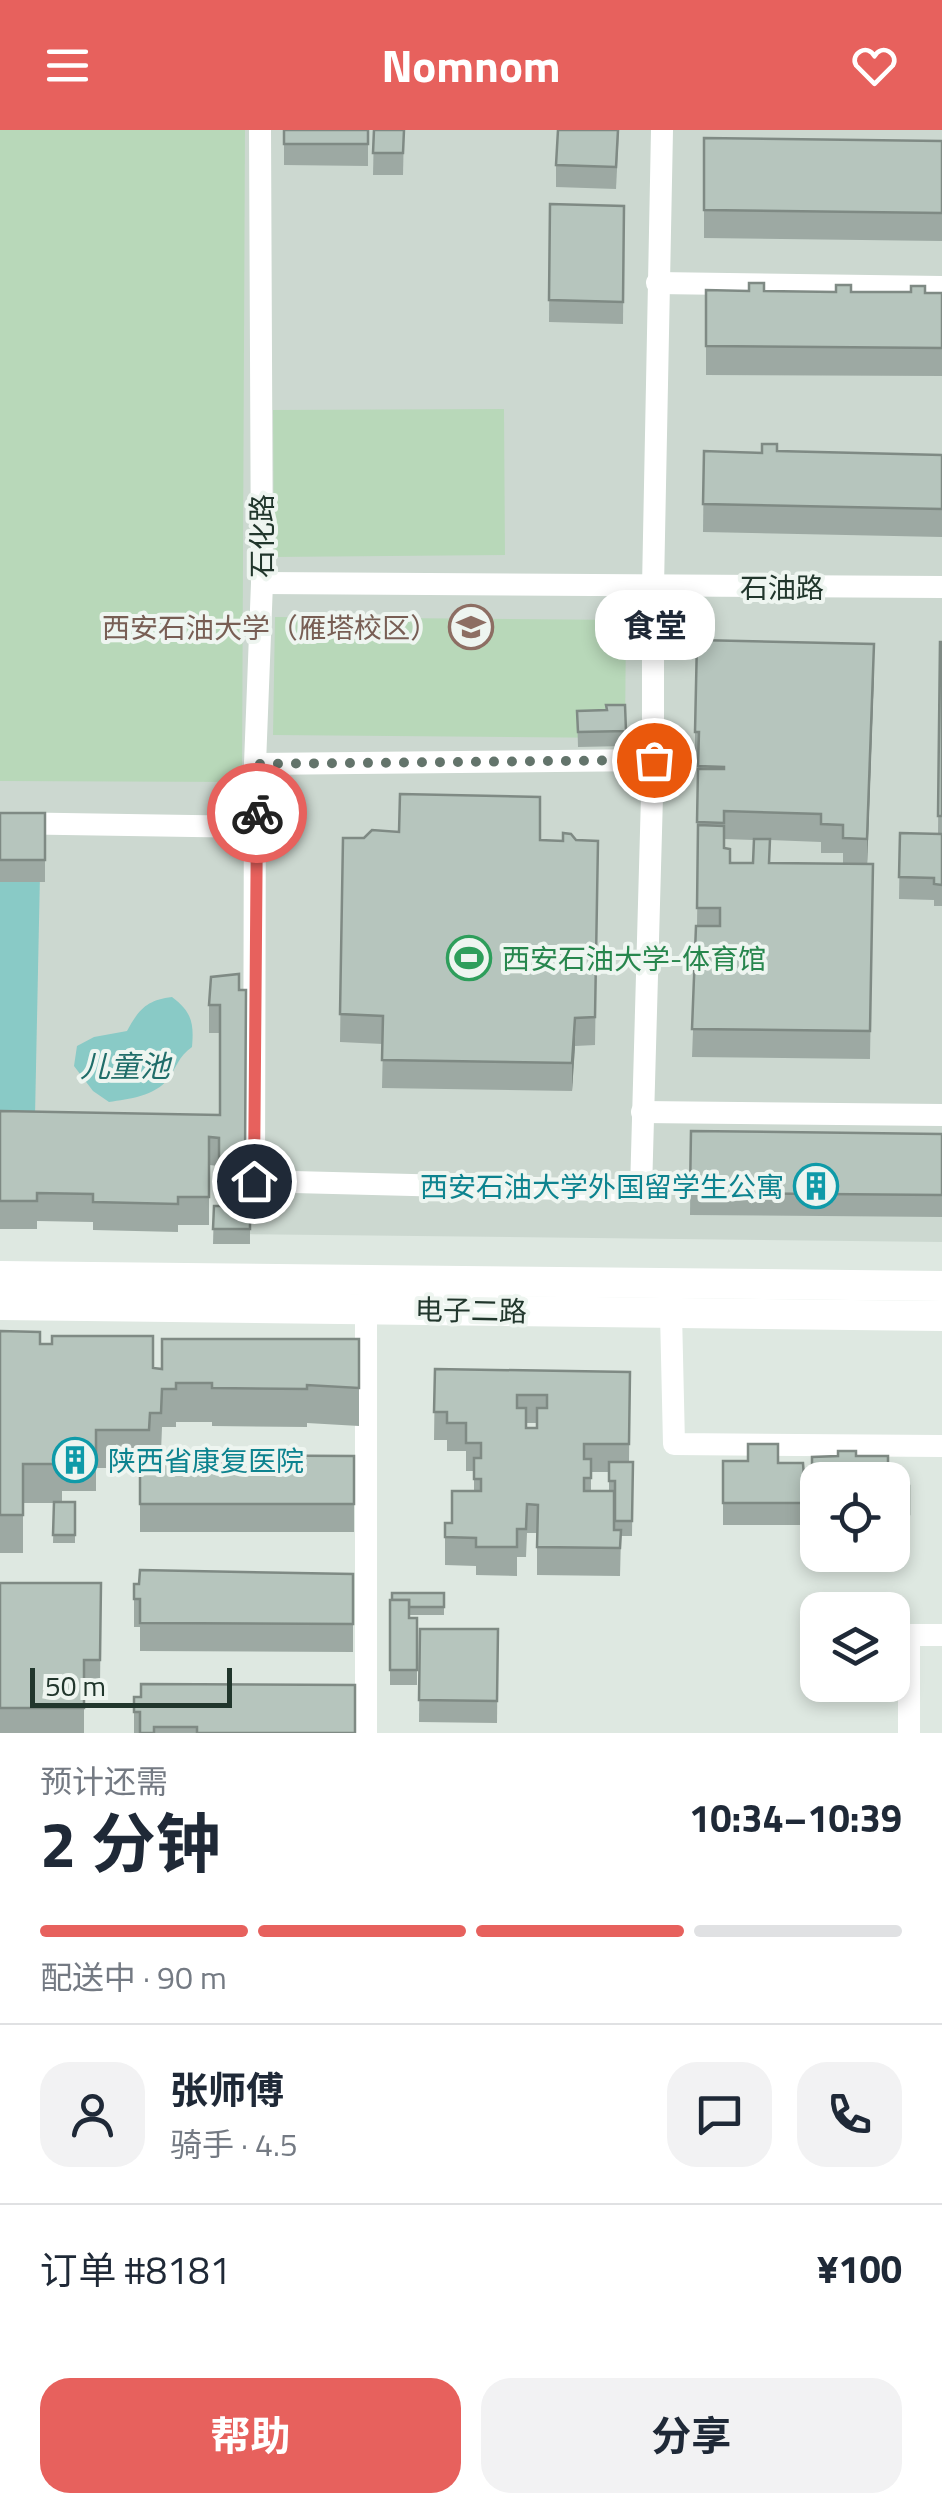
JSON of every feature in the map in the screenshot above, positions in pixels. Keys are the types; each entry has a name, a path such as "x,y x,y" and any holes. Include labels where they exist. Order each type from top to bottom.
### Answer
{"main road":[{"name":"电子二路","path":"0,1276 942,1286"},
{"name":"电子二路","path":"0,1305 942,1316"}],"street":[{"name":"石化路","path":"260,130 262,583 255,764 258,827 254,1181 641,1191 642,1112"},
{"path":"662,130 653,587 654,760 642,1112 942,1115"},
{"path":"657,283 942,287"},
{"name":"石油路","path":"262,583 942,587"},
{"path":"255,764 654,760"},
{"path":"0,823 258,827"},
{"path":"366,1309 366,1733"},
{"path":"671,1313 674,1444 942,1446"},
{"path":"908,1733 909,1636 942,1635"}],"shaded area":[{"name":"西安石油大学（雁塔校区）","path":"0,130 942,130 942,1242 236,1234 235,1135 0,1124"}],"green space":[{"path":"0,130 245,130 242,782 0,781"},
{"path":"504,409 505,555 274,557 273,410"},
{"path":"275,617 626,620 625,738 273,735"}],"water":[{"path":"0,873 40,874 35,1116 0,1116"},
{"name":"儿童池","path":"172,997 188,1013 193,1039 192,1047 163,1085 149,1093 109,1102 93,1091 74,1066 77,1046 94,1037 127,1031 145,1007"}],"building":[{"path":"284,130 368,130 368,144 284,144"},
{"path":"374,130 404,130 403,153 373,153"},
{"path":"558,130 618,130 616,167 556,165"},
{"path":"704,138 942,141 942,213 704,210"},
{"path":"550,204 624,206 623,302 549,300"},
{"path":"749,283 764,283 764,291 836,292 836,285 851,285 851,292 911,292 911,286 925,286 925,293 942,293 942,348 706,346 706,290 749,291"},
{"path":"762,444 777,444 777,451 942,455 942,509 703,504 704,451 762,453"},
{"path":"697,640 874,644 867,839 843,838 843,825 821,824 821,814 724,811 724,823 697,822 698,769 724,767 698,766"},
{"path":"940,642 942,816 938,816"},
{"path":"606,705 625,705 626,731 578,732 577,711 607,710"},
{"name":"西安石油大学-体育馆","path":"400,794 540,797 540,840 563,841 563,833 576,840 598,841 595,1017 575,1018 572,1063 382,1060 383,1016 340,1014 343,838 364,838 372,830 399,832"},
{"path":"0,813 45,813 45,860 0,860"},
{"path":"698,825 724,826 724,848 730,849 730,863 753,863 754,839 770,839 769,863 873,864 870,1031 692,1029 696,926 720,926 720,908 697,908"},
{"path":"900,833 942,834 942,885 934,884 934,878 899,877"},
{"path":"239,974 239,990 246,990 245,1160 219,1160 219,1138 209,1137 209,1197 178,1197 178,1204 93,1202 93,1194 37,1193 37,1201 0,1201 0,1111 220,1115 220,1005 209,1005 211,977"},
{"name":"西安石油大学外国留学生公寓","path":"691,1131 942,1134 942,1195 690,1193"},
{"path":"214,1206 250,1206 250,1229 213,1229"},
{"path":"0,1331 40,1332 40,1344 52,1344 52,1336 153,1336 153,1368 162,1369 162,1339 359,1339 359,1388 212,1388 212,1383 176,1383 176,1389 162,1389 161,1413 150,1413 149,1430 96,1430 96,1453 62,1453 62,1464 23,1464 23,1515 0,1515"},
{"path":"435,1369 630,1372 629,1444 584,1444 584,1459 591,1459 591,1478 584,1478 584,1491 614,1491 614,1530 621,1530 620,1548 537,1547 538,1505 527,1504 526,1529 517,1529 517,1547 476,1547 476,1538 445,1537 445,1523 452,1523 452,1491 481,1491 481,1479 474,1479 474,1458 481,1458 481,1443 466,1443 466,1423 447,1423 447,1412 434,1412","holes":["517,1395 547,1395 547,1408 537,1408 537,1428 526,1428 526,1408 517,1408"]},
{"path":"748,1444 778,1444 778,1463 800,1463 800,1503 723,1503 723,1461 748,1461"},
{"path":"838,1451 856,1451 856,1456 888,1456 888,1462 812,1462 812,1457 838,1456"},
{"path":"140,1455 354,1456 354,1504 140,1504"},
{"path":"609,1462 633,1462 632,1521 615,1521 615,1481 609,1481"},
{"path":"54,1502 75,1502 75,1535 53,1535"},
{"path":"140,1570 353,1574 353,1624 140,1623 140,1599 134,1599 134,1584 139,1584"},
{"path":"0,1583 101,1583 100,1660 84,1660 84,1708 0,1708"},
{"path":"392,1593 444,1593 444,1607 409,1607 409,1600 392,1600"},
{"path":"390,1600 409,1600 409,1618 417,1618 417,1670 390,1670"},
{"path":"420,1629 498,1629 497,1701 419,1700"},
{"path":"141,1684 355,1685 355,1733 197,1733 197,1727 154,1727 154,1733 140,1733 140,1712 134,1712 134,1697 141,1697"}],"way so far":[{"path":"257,813 255,764 654,760"}],"place":[{"name":"西安石油大学（雁塔校区）","path":"471,627"},
{"name":"食堂","path":"654,760"},
{"name":"西安石油大学-体育馆","path":"469,958"},
{"name":"西安石油大学外国留学生公寓","path":"816,1186"},
{"name":"陕西省康复医院","path":"75,1460"}],"route":[{"path":"254,1181 257,813"}]}
